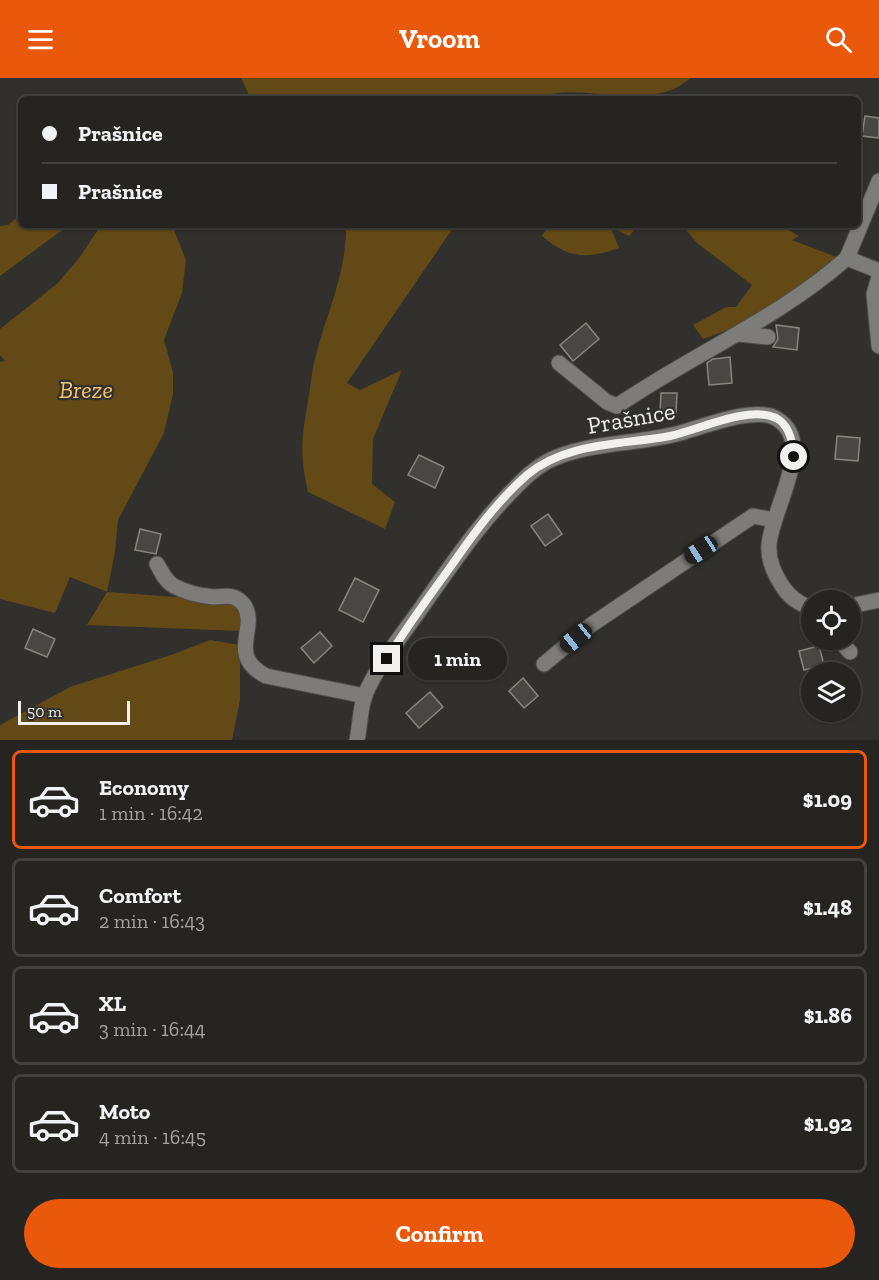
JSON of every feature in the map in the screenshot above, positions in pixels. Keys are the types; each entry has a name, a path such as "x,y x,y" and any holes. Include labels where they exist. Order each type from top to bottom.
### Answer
{"street":[{"path":"861,224 879,181"},
{"path":"559,363 607,402 617,406 740,334 819,282 847,258 859,228"},
{"path":"847,258 879,271"},
{"path":"879,277 874,294 879,346"},
{"path":"740,334 768,337"},
{"name":"Prašnice","path":"357,740 365,696 399,639 486,517 527,475 546,462 579,450 670,436 744,416 761,414 777,419 792,437 794,457 774,520 769,547 774,573 785,591 801,605"},
{"path":"544,664 591,626 753,516 774,520"},
{"path":"157,564 171,585 188,592 211,597 232,597 243,603 249,620 244,642 246,654 258,671 266,676 365,696"},
{"path":"861,604 879,600"}],"green space":[{"path":"241,78 690,78 673,89 633,96 571,92 549,96 250,96"},
{"path":"18,217 18,228 65,228 0,276 0,226 8,225"},
{"name":"Breze","path":"99,228 173,228 186,260 182,293 164,340 173,372 173,394 164,433 118,520 115,552 107,592 70,577 55,613 0,599 0,362 5,361 0,355 0,329 58,283 80,257"},
{"path":"346,228 453,228 347,383 360,390 402,370 373,439 372,484 395,502 385,529 308,492 303,467 303,436 313,369 340,277"},
{"path":"547,228 611,228 619,248 597,254 579,255 561,249 542,236"},
{"path":"614,228 636,228 629,236"},
{"path":"685,228 785,228 799,236 792,240 839,258 775,305 740,324 703,339 693,325 726,307 736,307 752,285 697,243"},
{"path":"107,592 246,602 242,631 87,625"},
{"path":"210,640 240,645 240,700 232,740 0,740 0,725 70,687 174,654"}],"building":[{"path":"865,116 879,118 879,138 862,136"},
{"path":"586,323 599,339 573,361 560,345"},
{"path":"776,325 799,328 797,350 773,347 778,339"},
{"path":"730,357 732,383 709,385 707,363 713,359"},
{"path":"661,393 677,393 676,413 660,412"},
{"path":"837,436 860,438 858,461 835,459"},
{"path":"419,455 444,467 435,488 408,475"},
{"path":"548,514 562,534 545,546 531,526"},
{"path":"140,529 161,534 156,554 135,550"},
{"path":"355,578 379,590 363,622 339,610"},
{"path":"33,629 55,639 47,657 25,648"},
{"path":"320,632 332,646 314,663 301,648"},
{"path":"820,650 823,662 802,662 799,651"},
{"path":"523,678 538,696 524,708 509,691"},
{"path":"430,692 443,707 419,728 406,713"}],"route":[{"path":"387,659 486,517 527,475 546,462 579,450 670,436 744,416 761,414 777,419 792,437 794,457"}]}
